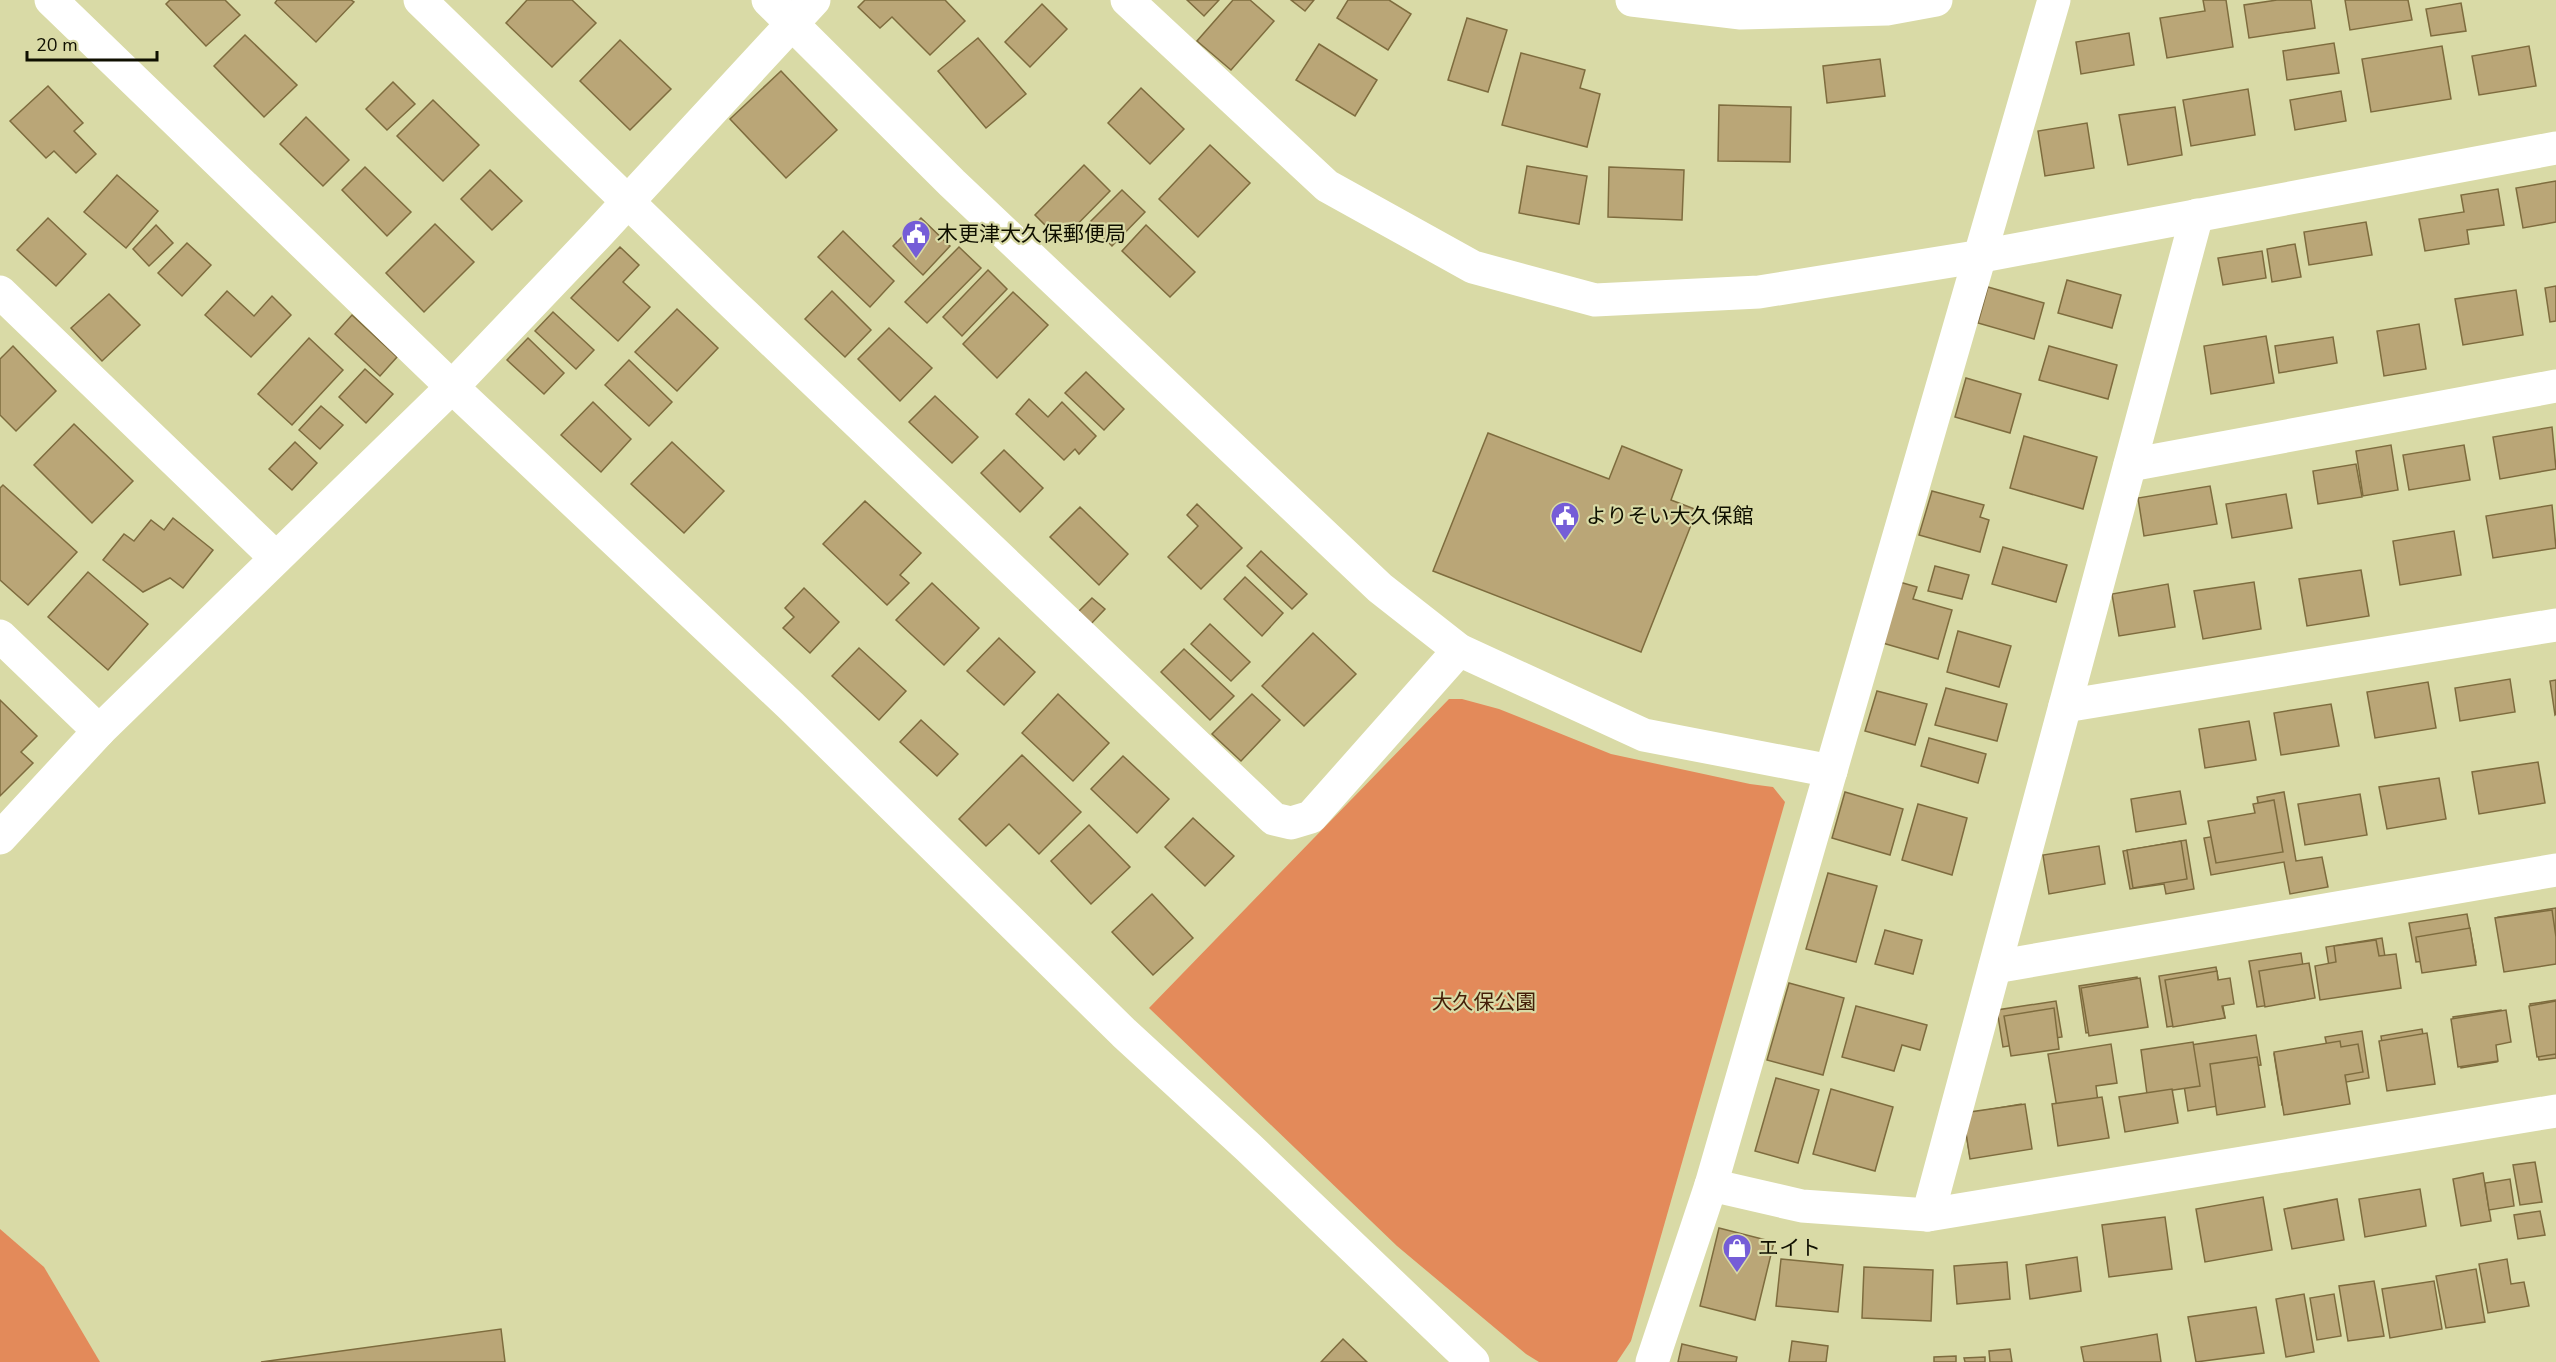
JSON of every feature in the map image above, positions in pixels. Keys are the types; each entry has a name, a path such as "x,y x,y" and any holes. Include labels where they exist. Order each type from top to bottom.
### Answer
{"street":[{"path":"51,0 452,387 783,698 1124,1034 1248,1147 1473,1362"},
{"path":"420,0 733,304 1274,819 1290,823 1311,817 1459,650"},
{"path":"768,0 952,183 1380,588 1459,650 1644,735 1831,771"},
{"path":"0,838 99,730 452,387 629,201 791,22 814,0"},
{"path":"1127,0 1327,186 1473,267 1595,300 1759,292 1982,256 2556,148"},
{"path":"1632,0 1741,13 1887,9 1936,0"},
{"path":"1652,1362 1712,1185 1982,256 2054,0"},
{"path":"1928,1215 2197,215"},
{"path":"0,292 276,558"},
{"path":"2130,465 2556,386"},
{"path":"2065,706 2556,625"},
{"path":"0,636 99,730"},
{"path":"1995,967 2556,870"},
{"path":"1712,1185 1802,1206 1928,1215 2556,1111"}],"green space":[{"name":"大久保公園","path":"1449,699 1462,699 1499,709 1611,754 1773,787 1785,802 1631,1341 1617,1362 1539,1362 1526,1354 1397,1246 1149,1008"},
{"path":"0,1229 44,1267 100,1362 0,1362"}],"building":[{"path":"170,0 225,0 240,15 206,46 166,4"},
{"path":"277,0 351,0 354,2 316,42 275,3"},
{"path":"527,0 572,0 596,23 552,67 506,23"},
{"path":"865,0 945,0 965,21 930,55 892,17 880,28 858,7"},
{"path":"1187,0 1219,0 1204,16"},
{"path":"1233,0 1250,0 1274,21 1231,70 1197,41"},
{"path":"1291,0 1314,0 1305,11"},
{"path":"1348,0 1389,0 1411,14 1388,50 1337,18"},
{"path":"2203,0 2226,0 2233,47 2167,58 2160,18 2205,11"},
{"path":"2277,0 2311,0 2315,28 2249,38 2244,5"},
{"path":"2345,0 2408,0 2412,20 2350,30"},
{"path":"2461,3 2466,31 2431,36 2426,9"},
{"path":"1042,4 1067,29 1030,67 1005,42"},
{"path":"1467,18 1507,30 1488,92 1448,80"},
{"path":"2129,33 2134,65 2081,74 2076,42"},
{"path":"245,35 297,85 264,117 214,66"},
{"path":"978,38 1026,94 986,128 938,71"},
{"path":"620,40 671,89 630,130 580,81"},
{"path":"2334,43 2339,73 2287,80 2283,51"},
{"path":"1319,44 1377,80 1355,116 1296,80"},
{"path":"2442,46 2451,99 2371,112 2362,59"},
{"path":"2529,46 2536,86 2479,95 2472,56"},
{"path":"1521,53 1585,70 1580,88 1600,94 1587,147 1502,125"},
{"path":"1880,59 1885,96 1827,103 1823,66"},
{"path":"781,71 837,130 786,178 730,119"},
{"path":"393,82 415,104 387,130 366,109"},
{"path":"48,86 83,123 74,131 96,154 76,173 54,151 46,158 10,121"},
{"path":"1141,88 1184,129 1150,164 1108,123"},
{"path":"2248,89 2255,135 2191,146 2183,100"},
{"path":"2341,91 2346,121 2295,130 2290,100"},
{"path":"433,100 479,145 443,181 397,136"},
{"path":"1719,105 1791,107 1790,162 1718,161"},
{"path":"2175,107 2182,155 2128,165 2119,115"},
{"path":"306,117 349,160 323,186 280,144"},
{"path":"2087,123 2094,168 2045,176 2038,131"},
{"path":"1210,145 1250,183 1198,237 1159,199"},
{"path":"1084,165 1110,191 1061,241 1035,215"},
{"path":"1527,166 1587,176 1579,224 1519,213"},
{"path":"365,167 411,212 387,236 342,190"},
{"path":"1609,167 1684,170 1682,220 1608,217"},
{"path":"490,170 522,201 492,230 461,199"},
{"path":"117,175 158,211 126,248 84,212"},
{"path":"2556,181 2556,222 2523,228 2516,188"},
{"path":"2498,189 2504,225 2467,230 2469,244 2425,251 2419,219 2464,212 2461,195"},
{"path":"1122,190 1145,212 1112,246 1089,223"},
{"path":"48,218 86,254 56,286 17,250"},
{"path":"921,218 950,246 923,275 893,246"},
{"path":"2366,222 2372,255 2309,265 2304,232"},
{"path":"435,224 474,262 424,312 386,273"},
{"path":"156,225 173,243 149,266 133,249"},
{"path":"1146,225 1195,272 1170,297 1122,251"},
{"path":"843,231 894,281 870,307 818,257"},
{"path":"187,243 211,265 182,296 158,273"},
{"path":"2295,244 2301,277 2272,282 2267,249"},
{"path":"620,247 639,265 623,282 650,307 618,341 571,298"},
{"path":"959,247 981,268 927,323 905,302"},
{"path":"2262,251 2266,278 2223,285 2218,258"},
{"path":"988,270 1007,289 962,336 943,317"},
{"path":"2067,280 2121,295 2112,328 2058,313"},
{"path":"2556,286 2556,321 2550,322 2545,288"},
{"path":"1988,287 2044,303 2034,339 1978,323"},
{"path":"2516,290 2523,335 2463,345 2455,299"},
{"path":"227,291 254,316 272,296 291,315 251,357 205,315"},
{"path":"832,291 871,330 845,357 805,319"},
{"path":"1013,292 1048,325 997,378 963,344"},
{"path":"109,294 140,325 102,361 71,328"},
{"path":"677,309 718,348 677,391 635,352"},
{"path":"553,312 594,350 576,369 535,331"},
{"path":"352,315 397,357 380,376 335,334"},
{"path":"2419,324 2426,369 2384,376 2377,331"},
{"path":"889,328 932,368 900,401 858,359"},
{"path":"2266,336 2274,383 2211,394 2204,346"},
{"path":"2333,337 2337,363 2279,373 2275,346"},
{"path":"309,338 343,370 292,425 258,394"},
{"path":"528,338 564,373 544,394 507,360"},
{"path":"13,346 56,391 16,431 0,415 0,359"},
{"path":"2049,346 2117,365 2108,399 2039,380"},
{"path":"629,360 672,402 649,426 605,385"},
{"path":"365,369 393,394 366,423 339,397"},
{"path":"1086,372 1124,409 1104,430 1065,393"},
{"path":"1966,378 2021,394 2010,433 1955,417"},
{"path":"935,396 978,437 952,463 909,422"},
{"path":"1029,399 1048,417 1062,402 1096,436 1079,454 1075,449 1064,460 1016,414"},
{"path":"593,402 631,439 601,472 561,435"},
{"path":"321,406 343,425 320,449 299,430"},
{"path":"74,424 133,481 92,523 34,465"},
{"path":"2552,427 2556,469 2500,479 2493,437"},
{"name":"よりそい大久保館","path":"1488,433 1609,479 1622,446 1682,470 1671,500 1697,510 1641,652 1433,571"},
{"path":"2024,436 2097,457 2083,509 2010,488"},
{"path":"295,442 317,463 292,490 269,469"},
{"path":"672,442 724,491 684,533 631,484"},
{"path":"2391,445 2398,490 2363,496 2356,451"},
{"path":"2464,445 2470,480 2409,490 2403,455"},
{"path":"1004,450 1043,488 1020,512 981,473"},
{"path":"2356,464 2362,497 2318,504 2313,471"},
{"path":"3,485 77,552 28,605 0,580 0,488"},
{"path":"2210,486 2217,524 2144,536 2138,498"},
{"path":"1932,491 1984,505 1980,517 1989,520 1980,552 1919,535"},
{"path":"2286,494 2292,528 2232,538 2226,504"},
{"path":"865,501 921,553 900,575 909,583 887,605 823,544"},
{"path":"1197,504 1242,548 1201,589 1168,557 1198,526 1187,515"},
{"path":"2552,505 2556,548 2493,558 2486,516"},
{"path":"1080,507 1128,554 1099,585 1050,537"},
{"path":"173,518 213,550 183,588 170,578 143,592 103,560 124,534 134,541 151,520 164,530"},
{"path":"2454,531 2461,575 2400,585 2393,541"},
{"path":"2003,547 2067,565 2056,602 1992,584"},
{"path":"1261,551 1307,594 1292,609 1247,566"},
{"path":"1935,566 1969,575 1962,599 1928,591"},
{"path":"2361,570 2369,616 2307,626 2299,579"},
{"path":"88,572 148,624 108,670 48,617"},
{"path":"1245,577 1283,613 1262,636 1224,599"},
{"path":"1896,581 1917,587 1913,599 1952,610 1938,659 1879,642"},
{"path":"2254,582 2261,629 2203,639 2194,591"},
{"path":"932,583 979,628 944,665 896,620"},
{"path":"2168,584 2175,627 2119,636 2112,594"},
{"path":"804,588 839,622 810,653 783,628 794,617 785,608"},
{"path":"1092,598 1105,609 1090,625 1077,613"},
{"path":"1210,624 1250,662 1231,681 1191,644"},
{"path":"1958,631 2011,646 1999,687 1947,672"},
{"path":"1313,633 1356,674 1304,726 1262,686"},
{"path":"999,638 1035,672 1004,705 967,671"},
{"path":"859,648 906,691 879,720 832,676"},
{"path":"1184,649 1234,696 1210,720 1161,672"},
{"path":"2510,679 2515,712 2460,721 2455,688"},
{"path":"2556,680 2556,714 2555,715 2550,681"},
{"path":"2428,682 2436,728 2375,738 2367,692"},
{"path":"1946,688 2007,704 1997,741 1935,725"},
{"path":"1877,691 1927,704 1915,745 1865,731"},
{"path":"1058,694 1109,743 1073,781 1022,733"},
{"path":"1252,694 1280,720 1241,761 1212,734"},
{"path":"0,700 37,736 21,752 33,763 0,796"},
{"path":"2331,704 2339,746 2281,755 2274,713"},
{"path":"921,720 958,754 937,776 900,742"},
{"path":"2249,721 2256,760 2205,768 2199,729"},
{"path":"1929,738 1986,754 1978,783 1921,766"},
{"path":"1022,755 1081,812 1039,854 1009,824 986,846 959,819"},
{"path":"1123,756 1169,799 1137,833 1091,789"},
{"path":"2538,762 2545,803 2479,814 2472,772"},
{"path":"2439,778 2446,819 2387,829 2379,787"},
{"path":"2180,791 2186,824 2136,832 2131,799"},
{"path":"1845,792 1903,809 1890,855 1832,838"},
{"path":"2284,792 2296,861 2322,857 2328,887 2290,894 2284,862 2211,875 2204,838 2263,828 2257,797"},
{"path":"2360,794 2367,835 2305,845 2298,804"},
{"path":"2274,800 2283,852 2216,863 2208,821 2255,813 2253,804"},
{"path":"1918,804 1967,818 1952,875 1902,860"},
{"path":"1193,818 1234,856 1205,886 1165,847"},
{"path":"1089,825 1130,867 1091,904 1051,861"},
{"path":"2186,840 2194,889 2166,894 2164,884 2130,889 2123,851"},
{"path":"2181,841 2187,879 2133,888 2127,850"},
{"path":"2099,846 2105,884 2049,894 2043,855"},
{"path":"1828,873 1877,886 1856,962 1806,949"},
{"path":"1152,894 1193,938 1153,975 1112,932"},
{"path":"2556,908 2556,949 2505,957 2498,917"},
{"path":"2552,910 2556,937 2556,964 2504,972 2495,918"},
{"path":"2467,914 2476,962 2436,968 2435,960 2416,962 2409,923"},
{"path":"2470,928 2476,965 2422,973 2416,937"},
{"path":"1885,930 1922,940 1913,974 1875,964"},
{"path":"2382,938 2388,976 2332,985 2326,947"},
{"path":"2376,940 2379,956 2396,954 2401,988 2320,1000 2315,966 2336,962 2334,946"},
{"path":"2301,953 2308,999 2257,1007 2249,961"},
{"path":"2309,963 2315,998 2265,1007 2259,971"},
{"path":"2216,967 2225,1018 2167,1027 2159,976"},
{"path":"2217,971 2218,980 2230,978 2234,1004 2222,1006 2225,1018 2173,1027 2165,980"},
{"path":"2137,977 2144,1024 2086,1033 2079,986"},
{"path":"2140,978 2148,1027 2089,1036 2081,988"},
{"path":"1789,983 1844,998 1823,1075 1767,1060"},
{"path":"2556,1000 2556,1058 2539,1060 2530,1004"},
{"path":"2056,1001 2062,1037 2003,1047 1997,1010"},
{"path":"2556,1001 2556,1054 2537,1057 2529,1006"},
{"path":"1856,1006 1927,1025 1920,1050 1902,1045 1894,1071 1842,1057"},
{"path":"2054,1008 2059,1049 2011,1056 2004,1016"},
{"path":"2501,1010 2505,1033 2493,1036 2497,1062 2461,1068 2453,1017"},
{"path":"2506,1010 2511,1042 2496,1045 2498,1061 2458,1067 2451,1019"},
{"path":"2422,1029 2429,1070 2387,1076 2381,1036"},
{"path":"2362,1031 2369,1078 2346,1082 2347,1095 2282,1105 2274,1054 2327,1046 2325,1037"},
{"path":"2427,1033 2435,1084 2387,1091 2379,1041"},
{"path":"2256,1035 2261,1065 2248,1066 2254,1100 2188,1111 2178,1047"},
{"path":"2340,1041 2341,1047 2358,1044 2363,1072 2345,1075 2350,1104 2284,1115 2274,1052"},
{"path":"2193,1042 2200,1086 2147,1094 2141,1050"},
{"path":"2111,1044 2117,1083 2096,1086 2098,1102 2057,1108 2048,1054"},
{"path":"2257,1057 2265,1107 2217,1115 2210,1064"},
{"path":"1776,1078 1819,1090 1798,1163 1755,1151"},
{"path":"1831,1089 1893,1107 1875,1171 1813,1154"},
{"path":"2172,1089 2178,1123 2125,1132 2119,1097"},
{"path":"2102,1097 2109,1138 2058,1146 2052,1104"},
{"path":"2021,1104 2028,1147 1970,1157 1963,1114"},
{"path":"2025,1104 2032,1149 1970,1159 1963,1113"},
{"path":"2535,1162 2542,1202 2520,1205 2513,1165"},
{"path":"2483,1173 2491,1221 2461,1226 2453,1179"},
{"path":"2510,1179 2514,1206 2489,1210 2485,1183"},
{"path":"2420,1189 2426,1226 2365,1237 2359,1199"},
{"path":"2263,1197 2272,1250 2205,1262 2196,1209"},
{"path":"2337,1199 2344,1240 2292,1249 2284,1209"},
{"path":"2540,1211 2545,1235 2518,1239 2514,1215"},
{"path":"2165,1217 2172,1269 2109,1277 2102,1225"},
{"name":"エイト","path":"1719,1228 1774,1242 1755,1320 1700,1306"},
{"path":"2077,1257 2081,1291 2030,1299 2026,1265"},
{"path":"1781,1259 1843,1265 1838,1312 1776,1306"},
{"path":"2507,1259 2511,1284 2524,1282 2529,1306 2488,1313 2479,1264"},
{"path":"2007,1262 2010,1299 1957,1304 1954,1266"},
{"path":"1864,1267 1933,1270 1931,1321 1862,1318"},
{"path":"2476,1269 2485,1322 2446,1328 2436,1276"},
{"path":"2374,1281 2384,1336 2348,1341 2339,1286"},
{"path":"2434,1281 2442,1329 2390,1338 2382,1289"},
{"path":"2304,1294 2314,1352 2286,1357 2276,1299"},
{"path":"2334,1294 2341,1336 2317,1340 2310,1298"},
{"path":"2256,1307 2264,1353 2196,1362 2188,1317"},
{"path":"501,1329 505,1362 261,1362"},
{"path":"2157,1334 2161,1362 2084,1362 2081,1347"},
{"path":"1343,1339 1367,1362 1321,1362"},
{"path":"1792,1341 1828,1346 1826,1362 1789,1362"},
{"path":"1682,1344 1737,1357 1736,1362 1678,1362"},
{"path":"2010,1349 2012,1362 1990,1362 1989,1351"},
{"path":"1956,1356 1956,1362 1934,1362 1934,1357"},
{"path":"1985,1357 1985,1362 1965,1362 1964,1358"}],"place":[{"name":"木更津大久保郵便局","path":"916,260"},
{"name":"よりそい大久保館","path":"1565,542"},
{"name":"エイト","path":"1737,1274"}]}
